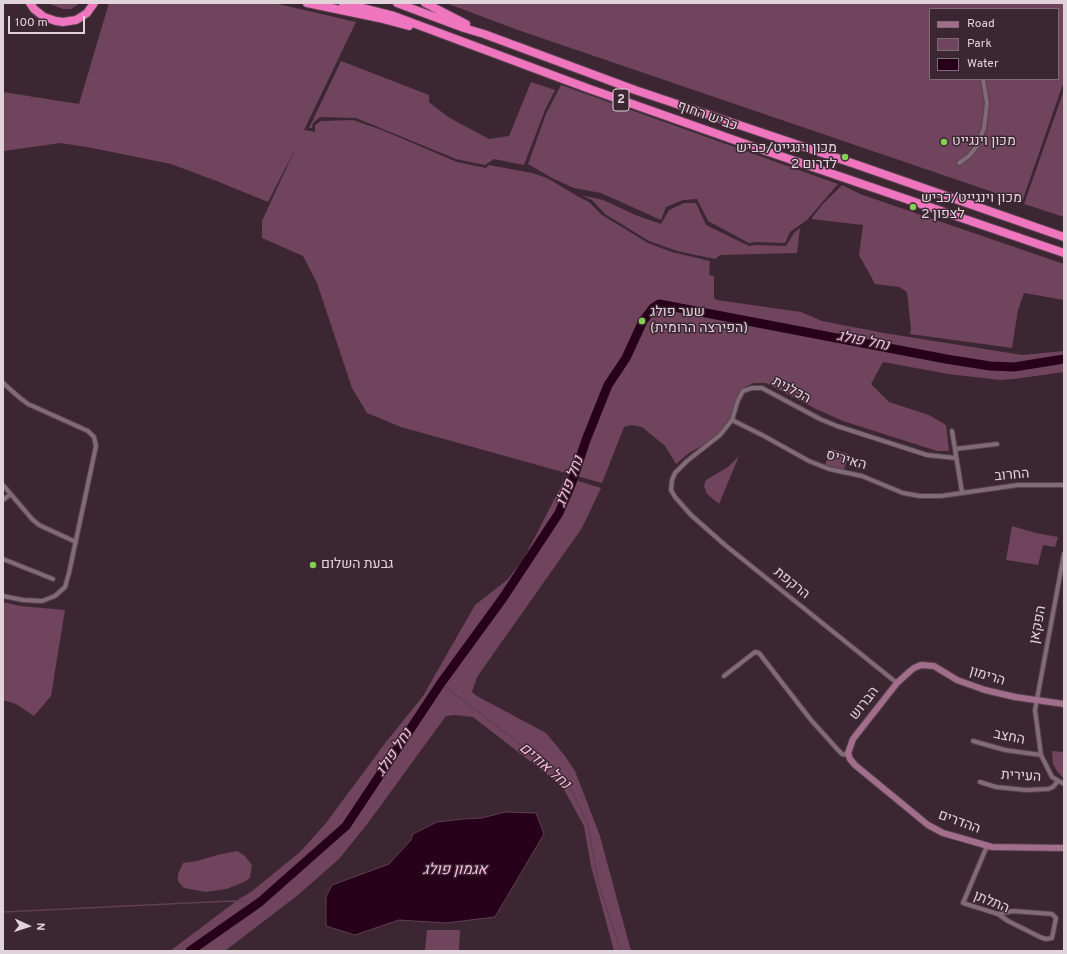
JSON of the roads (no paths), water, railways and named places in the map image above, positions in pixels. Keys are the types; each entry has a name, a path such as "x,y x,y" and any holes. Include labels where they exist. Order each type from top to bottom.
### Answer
{"highway":[{"path":"30,3 34,9 44,17 62,22 76,20 87,13 94,3"},
{"path":"307,3 379,18 458,40"},
{"name":"כביש החוף","path":"343,3 394,16 750,146 1064,253"},
{"name":"כביש החוף","path":"397,3 635,90 849,162 1064,237"},
{"path":"425,3 484,34"}],"street":[{"path":"959,163 969,156 977,146 984,128 987,103 983,80"},
{"path":"3,383 28,404 84,428 94,437 96,450 67,582 61,591 50,599 42,601 23,600 3,596"},
{"name":"הכלנית","path":"675,497 671,487 675,474 687,461 720,435 732,420 738,400 743,391 752,388 762,388 829,423 927,454 956,458"},
{"name":"האיריס","path":"732,420 764,436 809,462 862,476 903,493 933,497 962,492"},
{"path":"952,431 962,492"},
{"path":"955,449 997,444"},
{"path":"3,485 27,514 39,525 76,542"},
{"name":"החרוב","path":"962,492 1018,485 1064,485"},
{"path":"3,500 11,494"},
{"name":"הרקפת","path":"675,497 691,516 725,545 897,683"},
{"name":"הפקאן","path":"1058,781 1052,777 1041,755 1035,710 1064,554"},
{"path":"3,559 53,579"},
{"path":"724,676 755,652 759,653 811,720 842,754 848,755"},
{"name":"הרימון","path":"909,672 918,666 930,665 957,680 976,687 1009,696 1064,704"},
{"name":"הברוש","path":"848,755 849,747 853,738 897,683 909,672"},
{"name":"החצב","path":"974,741 1005,750 1041,755"},
{"name":"ההדרים","path":"848,755 855,766 928,825 943,833 987,846 1064,848"},
{"path":"1058,781 1064,784"},
{"name":"העירית","path":"980,782 996,787 1026,790 1048,789 1053,787 1058,781"},
{"name":"התלתן","path":"987,846 963,903 998,914 1008,921 1046,939 1052,938 1053,936 1056,918 1052,914 1013,911 998,914"}],"water":[{"name":"אגמון פולג","path":"505,812 536,813 544,834 495,917 446,923 399,920 355,935 326,926 326,897 332,885 389,864 411,840 413,834 437,822 482,818"}],"waterway":[{"name":"נחל פולג","path":"190,951 260,902 346,826 441,683 503,598 559,513 608,385 626,358 643,321 653,308 659,304 946,359 990,366 1014,367 1064,359"},
{"name":"נחל אודים","path":"441,683 521,745 570,787 588,825 599,886 621,951"},
{"path":"3,912 231,901 260,902"}],"place":[{"name":"מכון וינגייט","path":"944,142"},
{"name":"מכון וינגייט/כביש 2 לדרום","path":"845,157"},
{"name":"מכון וינגייט/כביש 2 לצפון","path":"913,207"},
{"name":"שער פולג (הפירצה הרומית)","path":"642,321"},
{"name":"גבעת השלום","path":"313,565"}]}
